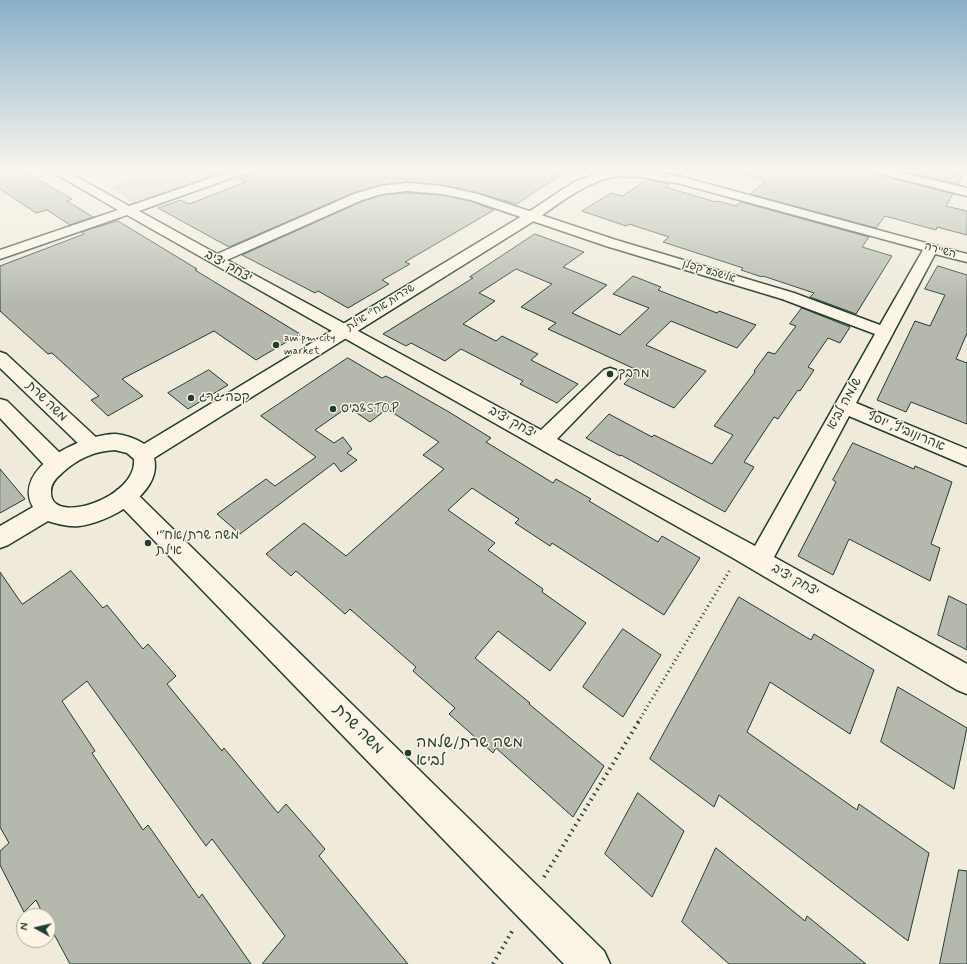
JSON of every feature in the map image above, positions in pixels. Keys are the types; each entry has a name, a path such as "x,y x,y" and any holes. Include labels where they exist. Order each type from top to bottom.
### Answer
{"street":[{"path":"0,255 117,214"},
{"name":"יצחק יציב","path":"135,214 742,551 967,680"},
{"name":"אלישבע קפלן","path":"216,260 320,214"},
{"name":"אלישבע קפלן","path":"526,214 612,243 788,296 885,332"},
{"name":"שדרות אח\"י אילת","path":"143,455 535,214"},
{"name":"השיירה","path":"805,214 967,258"},
{"name":"שלמה לביא","path":"759,561 931,248"},
{"name":"משה שרת","path":"0,358 92,445"},
{"path":"543,440 579,402 610,374"},
{"path":"0,406 58,464"},
{"name":"אהרונוביץ, יוסף","path":"844,406 967,458"},
{"path":"118,442 129,444 137,448 143,455 145,462 141,478 125,496 105,508 83,516 62,516 46,511 39,501 39,489 46,476 68,456 92,445 118,442"},
{"name":"משה שרת","path":"125,496 591,964"},
{"path":"0,538 46,511"}],"path":[{"path":"493,964 742,551"}],"building":[{"path":"53,214 88,214 93,217 70,225"},
{"path":"169,214 305,214 229,247"},
{"path":"334,214 487,214 405,262 410,264 382,280 389,284 348,308 318,291 315,293 242,255"},
{"path":"591,214 785,214 869,237 862,247 892,256 856,314 810,297 814,293 741,270 743,268 663,242 669,237 629,224 626,226"},
{"path":"824,214 967,214 967,235 937,227 936,230 885,216 876,228"},
{"path":"118,221 300,334 256,360 214,331 122,379 143,396 108,416 91,400 99,396 52,353 48,354 0,311 0,266 84,234 82,232"},
{"path":"535,234 584,252 563,267 607,285 572,313 620,335 649,308 613,294 633,276 661,287 658,290 717,313 719,311 756,325 737,348 671,321 646,345 706,371 674,408 624,384 637,370 548,329 556,323 521,307 552,284 516,269 479,293 495,301 463,324 496,341 502,336 538,354 531,360 578,384 557,403 520,384 523,381 461,349 445,361 411,343 406,346 383,334 473,278 470,277"},
{"path":"938,266 967,275 967,333 956,359 967,363 967,424 911,402 906,412 877,400 915,321 930,326 945,295 925,289"},
{"path":"802,308 850,327 840,343 828,338 808,367 814,370 800,391 798,390 778,419 774,417 744,462 754,467 725,512 621,455 620,456 586,438 609,414 652,437 654,435 712,464 733,435 714,426 755,372 754,371 768,352 775,354 796,326 790,324"},
{"path":"348,358 382,378 386,376 449,412 491,438 486,442 553,483 556,479 591,499 589,501 658,542 662,536 700,558 664,615 552,543 550,546 515,523 519,519 472,488 448,510 495,543 488,550 543,589 542,592 586,623 550,671 498,631 475,658 604,766 573,817 496,748 493,753 449,714 455,708 413,671 416,667 350,609 345,614 296,571 291,576 266,554 304,523 346,556 444,469 423,455 439,442 387,409 370,422 348,407 315,430 334,443 343,437 352,449 347,453 357,460 341,472 334,463 240,534 217,514 266,479 275,486 316,457 261,416"},
{"path":"209,370 228,385 188,409 168,393"},
{"path":"853,443 914,469 915,466 952,482 931,544 940,548 930,581 849,539 833,575 798,556 836,482 833,480"},
{"path":"0,469 25,499 0,513"},
{"path":"71,571 103,608 107,605 143,649 148,644 176,676 167,684 222,751 224,748 278,813 286,804 325,849 319,856 408,964 262,964 285,936 212,839 206,846 87,681 62,701 95,751 92,753 143,830 148,825 199,898 202,894 251,964 70,964 56,938 56,908 40,908 36,900 28,908 22,908 0,865 0,851 9,843 0,827 0,572 22,604"},
{"path":"949,596 967,605 967,650 938,635"},
{"path":"739,597 811,640 814,634 874,670 850,734 770,682 747,732 857,810 859,804 929,853 908,941 719,795 714,807 650,759"},
{"path":"623,629 661,655 623,717 583,687"},
{"path":"898,687 967,728 954,789 881,742"},
{"path":"638,793 684,831 652,897 605,854"},
{"path":"716,848 805,921 807,916 866,964 729,964 682,922"},
{"path":"959,870 967,871 967,964 940,964"}],"place":[{"name":"am:pm city market","path":"276,345"},
{"name":"מרבך","path":"610,374"},
{"name":"קפה גרג","path":"191,398"},
{"name":"ביס&STOP","path":"333,409"},
{"name":"משה שרת/אח״י אילת","path":"148,543"},
{"name":"משה שרת/שלמה לביא","path":"408,753"}]}
